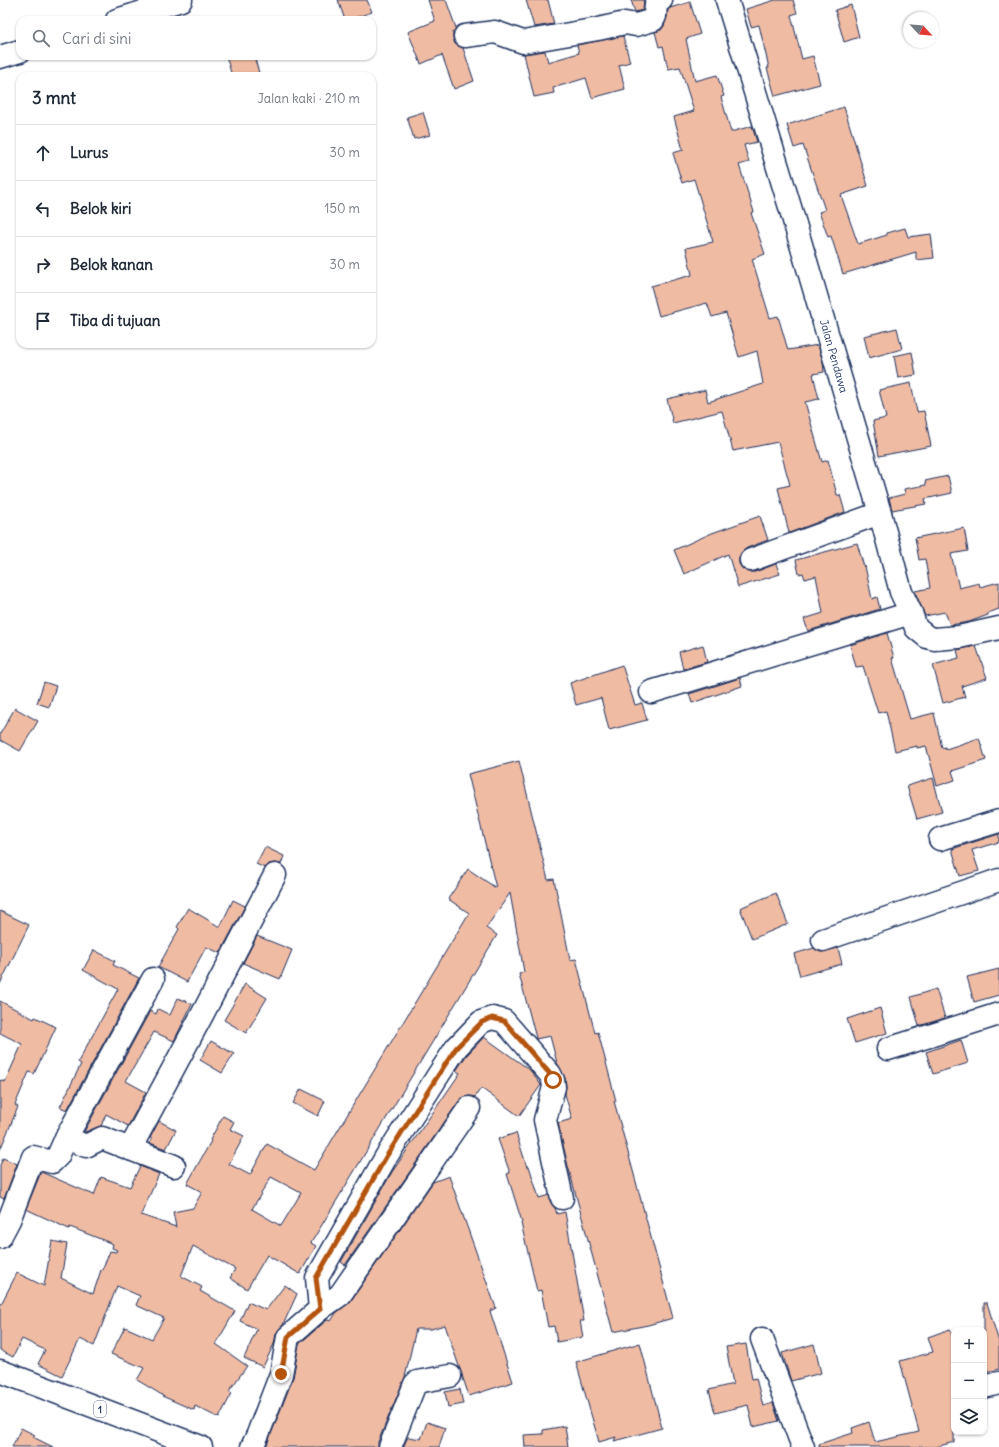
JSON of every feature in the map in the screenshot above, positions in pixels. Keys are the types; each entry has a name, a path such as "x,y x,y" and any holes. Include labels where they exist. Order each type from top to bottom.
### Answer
{"main road":[{"path":"124,16 143,6 181,0"},
{"path":"465,36 495,32 523,42 625,23 636,25 653,20 655,16 656,4 661,0"},
{"name":"Jalan Pendawa","path":"727,0 880,512 901,592 916,628 920,633 934,639 959,637 999,628"},
{"path":"0,57 16,52"},
{"path":"751,560 880,512"},
{"path":"651,692 911,613"},
{"path":"940,839 999,821"},
{"path":"130,1149 275,875"},
{"path":"823,940 999,880"},
{"path":"3,1224 33,1157 49,1161 55,1160 153,979"},
{"path":"888,1049 999,1014"},
{"path":"320,1309 316,1278 386,1157 439,1074 456,1048 482,1022 492,1018 504,1021 550,1074 553,1080 553,1092 545,1120 562,1198"},
{"path":"252,1447 281,1374 288,1337 340,1294 469,1108"},
{"path":"66,1138 86,1146 102,1138 174,1166"},
{"path":"762,1339 803,1447"},
{"name":"1","path":"0,1371 200,1447"},
{"path":"390,1447 415,1384 417,1382 450,1376"},
{"path":"987,1386 999,1383"}],"building":[{"path":"338,0 367,0 372,12 360,16 344,16"},
{"path":"428,0 446,0 456,28 453,32 455,44 463,48 474,81 454,89 442,55 421,64 408,32 435,21"},
{"path":"526,0 548,0 554,24 534,27"},
{"path":"631,0 644,0 643,10 635,12"},
{"path":"775,0 793,0 797,13 791,15 802,59 813,56 820,84 775,96 767,68 769,68 759,25 751,27 746,9"},
{"path":"690,2 700,34 686,39 695,81 717,75 724,96 721,97 731,132 752,126 757,142 744,145 749,162 739,165 754,212 751,213 765,254 752,259 770,318 778,316 788,350 818,345 823,362 824,372 813,374 819,399 805,402 822,462 828,460 837,495 840,495 845,512 789,533 778,488 790,485 778,442 733,451 722,411 673,423 667,399 705,390 708,402 763,384 757,351 739,357 726,313 712,317 707,303 659,316 651,286 692,275 686,248 713,242 694,179 682,183 673,153 683,150 674,117 694,111 680,67 668,69 663,46 659,47 655,32 661,30 664,26 668,10 670,8"},
{"path":"851,5 859,37 844,42 835,10"},
{"path":"623,36 630,62 619,65 625,89 592,98 586,78 553,88 554,93 534,97 524,54 545,51 548,62 579,53 577,45"},
{"path":"227,60 255,60 259,72 231,72"},
{"path":"844,107 868,186 841,195 858,244 905,228 908,237 931,234 934,258 916,260 916,252 843,274 831,236 828,237 819,212 825,210 803,145 794,148 787,125"},
{"path":"423,112 430,135 414,139 407,117"},
{"path":"897,328 902,349 869,358 864,336"},
{"path":"912,352 916,375 898,378 894,356"},
{"path":"911,383 917,412 924,411 931,446 879,456 873,421 886,418 879,390"},
{"path":"948,476 952,493 925,499 926,504 892,510 889,498 905,494 904,489 926,485 925,481"},
{"path":"760,516 768,540 747,548 742,552 739,557 739,564 743,569 749,572 755,572 776,564 780,574 738,587 728,554 684,574 674,550 712,533"},
{"path":"964,528 968,551 951,554 959,588 979,583 980,587 999,582 999,609 969,622 950,625 945,612 925,616 916,594 915,591 930,588 925,559 919,560 915,538"},
{"path":"857,543 864,567 865,566 872,599 877,597 880,609 808,631 804,619 823,613 816,576 805,579 803,573 799,574 796,560"},
{"path":"887,633 894,658 892,658 910,719 934,713 942,748 945,747 946,749 979,738 986,760 952,771 955,780 937,786 926,746 917,748 917,746 895,751 886,711 878,713 863,666 856,667 850,645"},
{"path":"703,645 707,662 683,669 679,652"},
{"path":"976,646 987,678 962,686 965,697 943,703 933,665 959,658 957,650"},
{"path":"622,665 635,705 642,703 647,720 609,730 601,698 576,705 570,683"},
{"path":"740,678 742,686 692,703 689,694"},
{"path":"44,682 56,686 49,707 37,703"},
{"path":"15,708 38,721 20,751 0,740 0,734"},
{"path":"519,761 548,880 554,879 570,960 576,959 595,1033 598,1032 616,1101 614,1101 673,1318 613,1332 568,1166 558,1123 572,1119 565,1094 565,1078 557,1063 550,1036 536,1039 519,974 524,972 510,893 486,928 497,935 311,1243 316,1246 300,1274 267,1255 247,1289 230,1278 235,1269 193,1246 181,1276 202,1287 200,1291 235,1311 216,1344 247,1366 229,1391 232,1393 219,1418 195,1406 194,1410 162,1396 137,1380 144,1368 111,1354 125,1327 152,1339 164,1318 136,1305 140,1296 117,1286 94,1346 80,1339 62,1376 38,1364 45,1350 22,1339 13,1357 0,1350 0,1306 17,1273 44,1286 52,1241 67,1244 61,1278 93,1294 101,1270 110,1251 116,1252 117,1250 112,1248 113,1244 70,1227 69,1229 26,1209 41,1172 94,1195 101,1177 130,1187 140,1166 159,1174 141,1215 176,1227 173,1212 193,1208 202,1192 187,1184 223,1116 234,1122 230,1129 244,1136 229,1164 250,1175 267,1144 314,1170 469,913 448,899 468,869 496,888 468,774","holes":["271,1177 301,1193 281,1226 252,1209"]},
{"path":"933,778 942,812 917,819 907,786"},
{"path":"999,834 999,842 972,850 979,871 960,876 952,849"},
{"path":"265,847 284,856 281,864 269,864 265,868 256,864"},
{"path":"776,893 788,924 752,939 740,908"},
{"path":"233,900 245,906 220,953 206,947 187,982 158,967 179,929 177,927 188,908 220,927"},
{"path":"0,911 29,925 0,984"},
{"path":"257,936 292,950 280,979 243,963"},
{"path":"814,948 821,952 838,948 842,964 800,976 794,954"},
{"path":"94,950 115,961 113,965 139,978 67,1110 60,1107 81,1064 78,1062 118,989 83,970"},
{"path":"999,969 999,995 974,1002 967,977"},
{"path":"245,984 267,998 246,1033 224,1020"},
{"path":"936,989 945,1018 919,1026 911,997"},
{"path":"178,998 192,1004 174,1041 154,1032 126,1081 146,1092 128,1126 106,1114 101,1126 84,1132 150,1011 156,1014 158,1009 170,1015"},
{"path":"0,1001 34,1019 35,1017 56,1027 34,1074 29,1072 15,1105 18,1107 0,1150 0,1080 5,1082 22,1044 0,1033"},
{"path":"880,1008 887,1033 855,1043 847,1019"},
{"path":"484,1037 530,1070 541,1085 519,1116 481,1088 475,1097 464,1097 459,1101 345,1265 341,1262 392,1172 460,1073 456,1071 466,1056"},
{"path":"961,1040 968,1063 933,1074 926,1052"},
{"path":"211,1041 234,1054 222,1073 200,1060"},
{"path":"301,1089 325,1101 318,1116 293,1103"},
{"path":"159,1121 176,1130 166,1149 150,1143 152,1139 150,1138"},
{"path":"516,1133 527,1167 529,1166 539,1198 549,1195 550,1201 557,1214 565,1212 584,1321 580,1321 583,1337 557,1342 554,1326 548,1327 541,1290 537,1291 522,1222 507,1174 510,1173 498,1139"},
{"path":"3,1158 17,1164 4,1199 0,1197 0,1165"},
{"path":"449,1176 496,1308 490,1311 513,1382 469,1396 445,1325 431,1329 416,1329 405,1377 378,1442 378,1447 266,1447 293,1378 299,1344 327,1320 331,1321 336,1313 350,1302 433,1182"},
{"path":"285,1285 297,1294 283,1325 276,1334 274,1344 263,1367 244,1358 257,1329 240,1321 248,1302 266,1310"},
{"path":"984,1303 987,1303 999,1342 999,1369 992,1371 987,1371 987,1327 984,1327"},
{"path":"950,1329 951,1332 951,1435 954,1435 954,1442 936,1447 819,1447 819,1444 853,1433 852,1428 869,1422 875,1442 919,1432 900,1361 933,1352 928,1337"},
{"path":"640,1343 662,1428 614,1441 616,1437 599,1442 576,1362"},
{"path":"746,1344 752,1379 756,1378 763,1406 773,1403 779,1421 753,1427 748,1405 715,1413 709,1390 733,1384 726,1347"},
{"path":"814,1344 821,1373 791,1381 782,1353"},
{"path":"460,1389 463,1404 448,1407 445,1392"},
{"path":"427,1422 445,1428 439,1447 403,1447 408,1437 421,1439"},
{"path":"565,1426 568,1447 525,1447 524,1435 543,1434 543,1430"},
{"path":"21,1428 35,1435 33,1437 53,1447 12,1447"}],"route":[{"path":"281,1374 288,1337 320,1309 316,1278 386,1157 456,1048 482,1022 492,1018 504,1021 550,1074 553,1080"}]}
